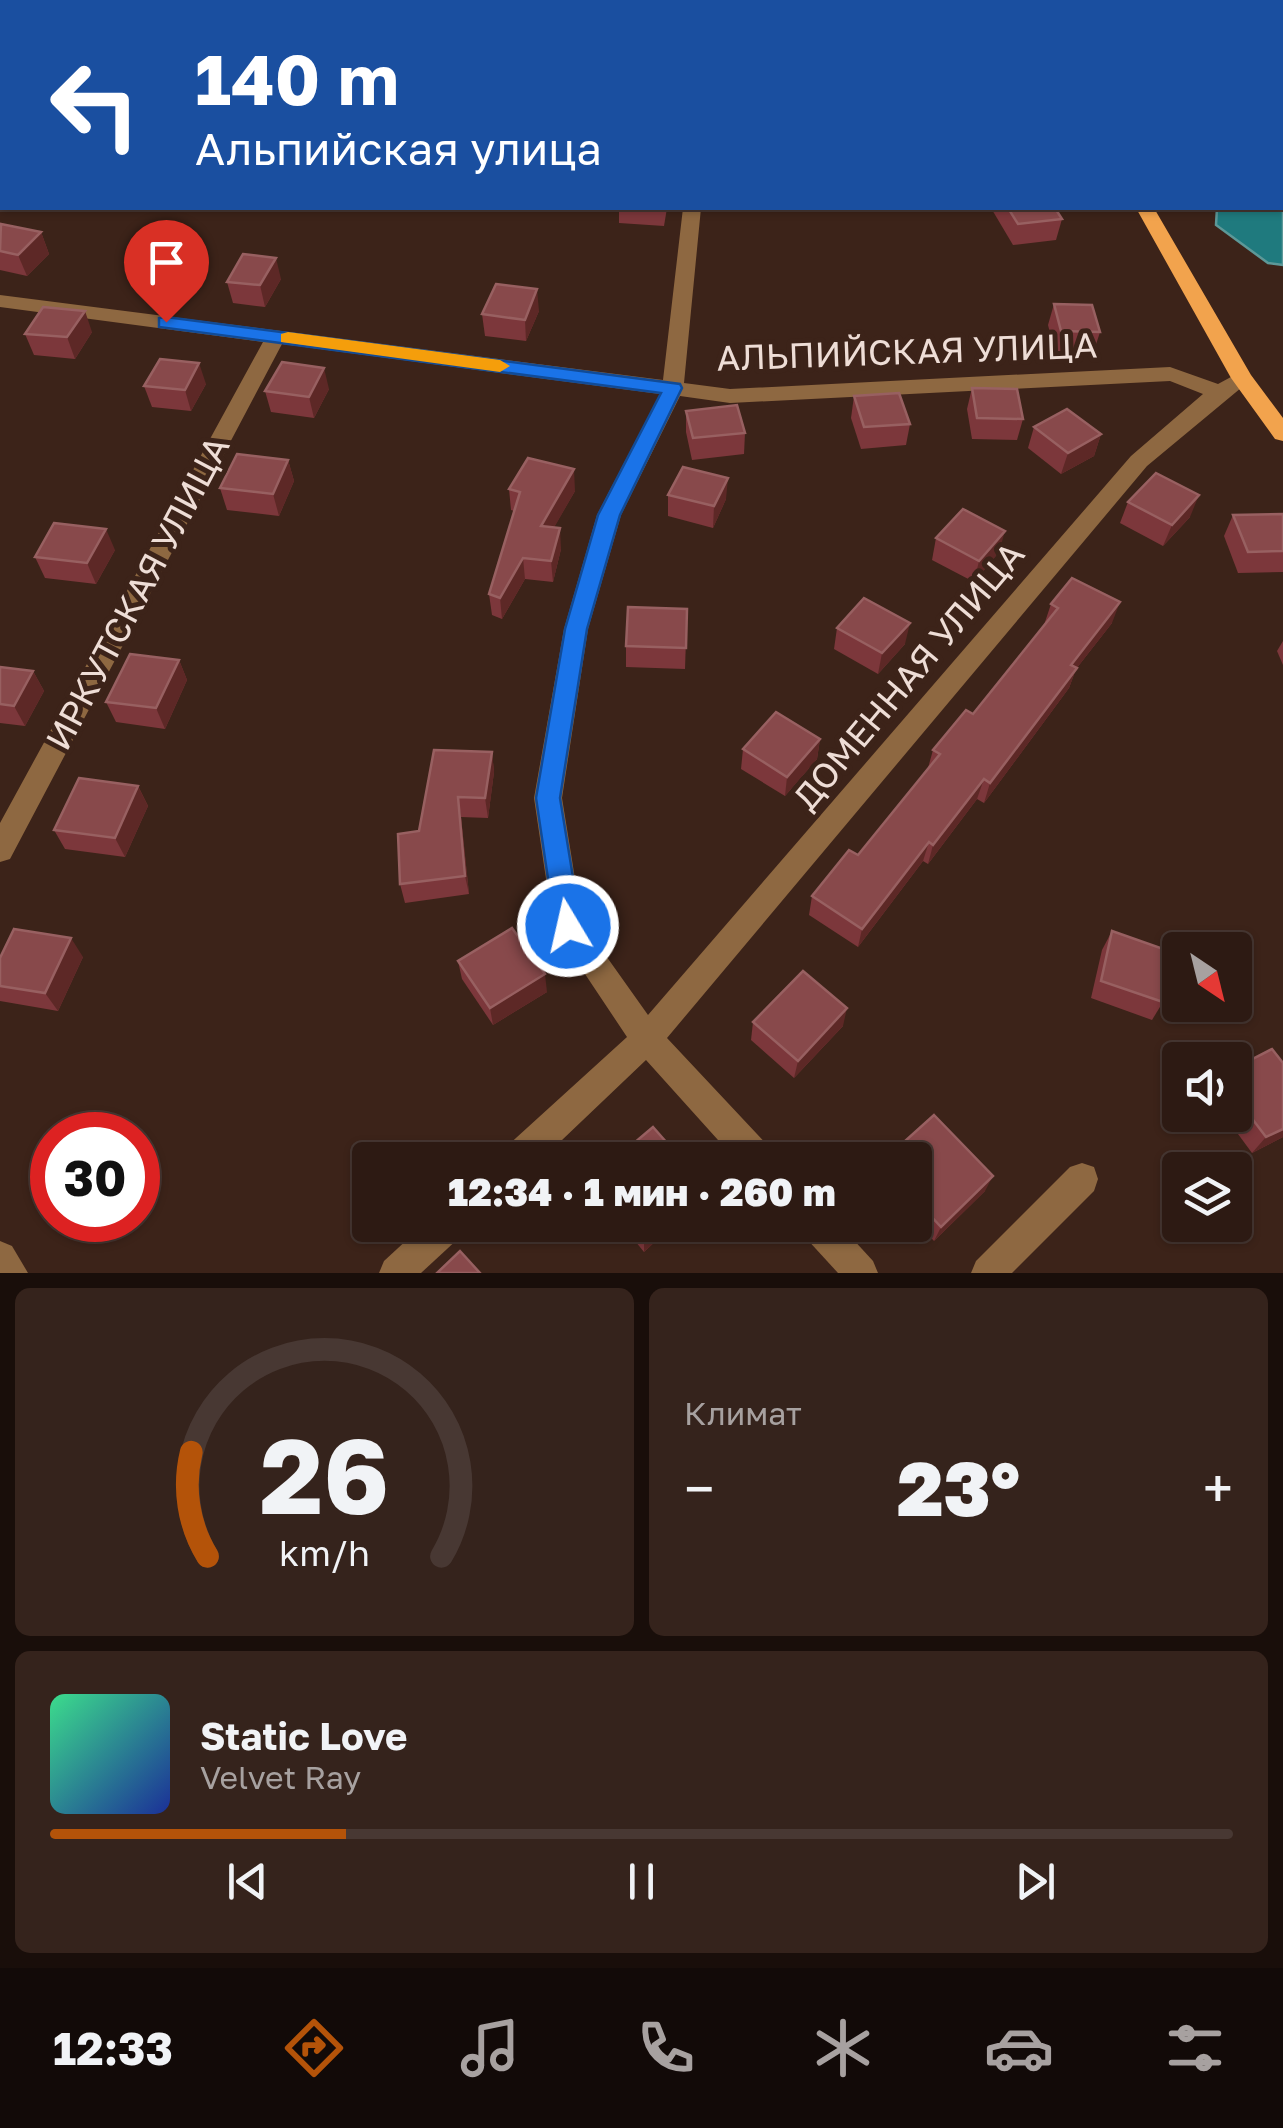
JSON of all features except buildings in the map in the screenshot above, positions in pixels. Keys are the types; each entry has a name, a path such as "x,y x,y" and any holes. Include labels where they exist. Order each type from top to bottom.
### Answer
{"main road":[{"path":"1146,210 1242,378 1283,434"}],"street":[{"path":"692,210 673,388 609,515 576,629 548,798 568,926 647,1039 741,1142"},
{"name":"АЛЬПИЙСКАЯ УЛИЦА","path":"0,301 730,396 1170,374 1198,381 1218,394"},
{"name":"ИРКУТСКАЯ УЛИЦА","path":"0,850 276,336"},
{"name":"ДОМЕННАЯ УЛИЦА","path":"537,1142 647,1039 1139,460 1242,378"},
{"path":"988,1273 1082,1180"},
{"path":"396,1273 430,1242"},
{"path":"833,1242 861,1273"},
{"path":"0,1258 11,1273"}],"water":[{"path":"1217,210 1283,210 1283,265 1268,263 1216,225"}],"slow traffic":[{"path":"288,338 500,366"}],"route":[{"path":"166,322 673,388 609,515 576,629 548,798 568,926"}]}
